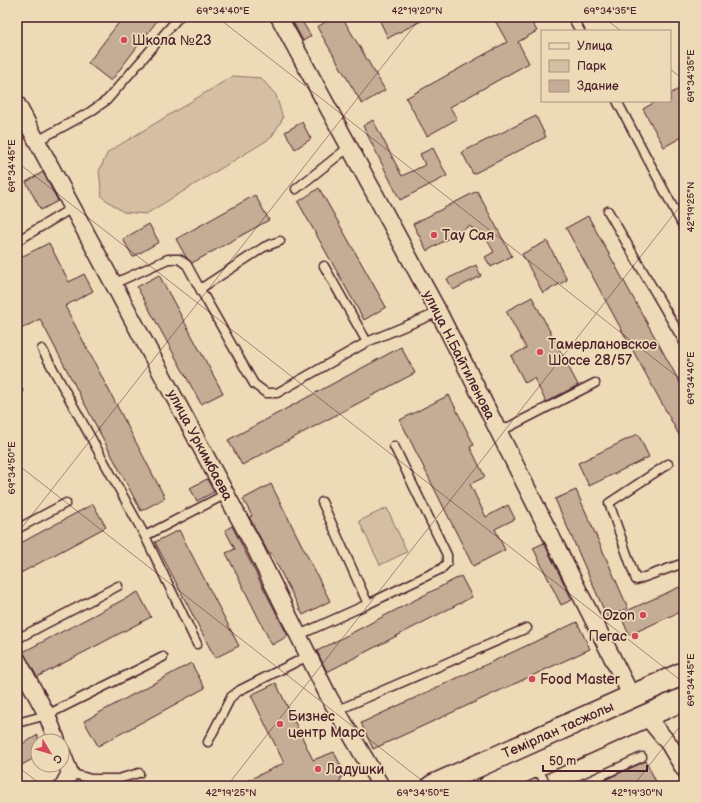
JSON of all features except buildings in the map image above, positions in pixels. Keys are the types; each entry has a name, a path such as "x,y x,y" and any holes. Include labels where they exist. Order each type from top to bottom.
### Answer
{"main road":[{"name":"Темірлан тасжолы","path":"433,786 684,673"},
{"name":"Темірлан тасжолы","path":"490,786 684,699"}],"street":[{"name":"улица Н.Байтиленова","path":"279,17 437,309 632,697"},
{"name":"улица Уркимбаева","path":"17,104 255,548 308,656 382,786"},
{"path":"17,659 47,715 54,733"},
{"path":"646,716 669,744 684,769"}],"lane":[{"path":"37,141 90,112 107,100 179,17"},
{"path":"572,17 579,30"},
{"path":"618,102 681,215 684,228"},
{"path":"296,189 349,147"},
{"path":"17,241 72,208"},
{"path":"608,211 684,342"},
{"path":"200,289 264,247 280,241"},
{"path":"113,284 168,259 179,259 187,265 254,384 266,393 277,393 367,342 432,315 437,309"},
{"path":"324,266 367,342"},
{"path":"42,349 146,536 197,644"},
{"path":"499,432 596,383"},
{"path":"299,635 441,569 447,563 447,554 394,446"},
{"path":"668,464 609,503 636,580 684,563"},
{"path":"146,536 226,494"},
{"path":"322,502 368,604"},
{"path":"17,529 66,503"},
{"path":"17,639 118,586"},
{"path":"338,710 527,628"},
{"path":"208,742 231,697 240,690 308,656"},
{"path":"17,723 47,715 163,657"},
{"path":"578,786 642,757"},
{"path":"536,765 546,786"},
{"path":"66,780 118,779 139,774"}],"green space":[{"path":"233,76 261,78 276,95 283,118 271,138 146,214 123,212 102,197 99,171 108,152"},
{"path":"387,508 407,552 380,565 359,521"}],"place":[{"name":"Школа №23","path":"124,40"},
{"name":"Тау Сая","path":"434,235"},
{"name":"Тамерлановское Шоссе 28/57","path":"540,352"},
{"name":"Ozon","path":"643,615"},
{"name":"Пегас","path":"635,636"},
{"name":"Food Master","path":"532,679"},
{"name":"Бизнес центр Марс","path":"280,724"},
{"name":"Ладушки","path":"318,769"}]}
